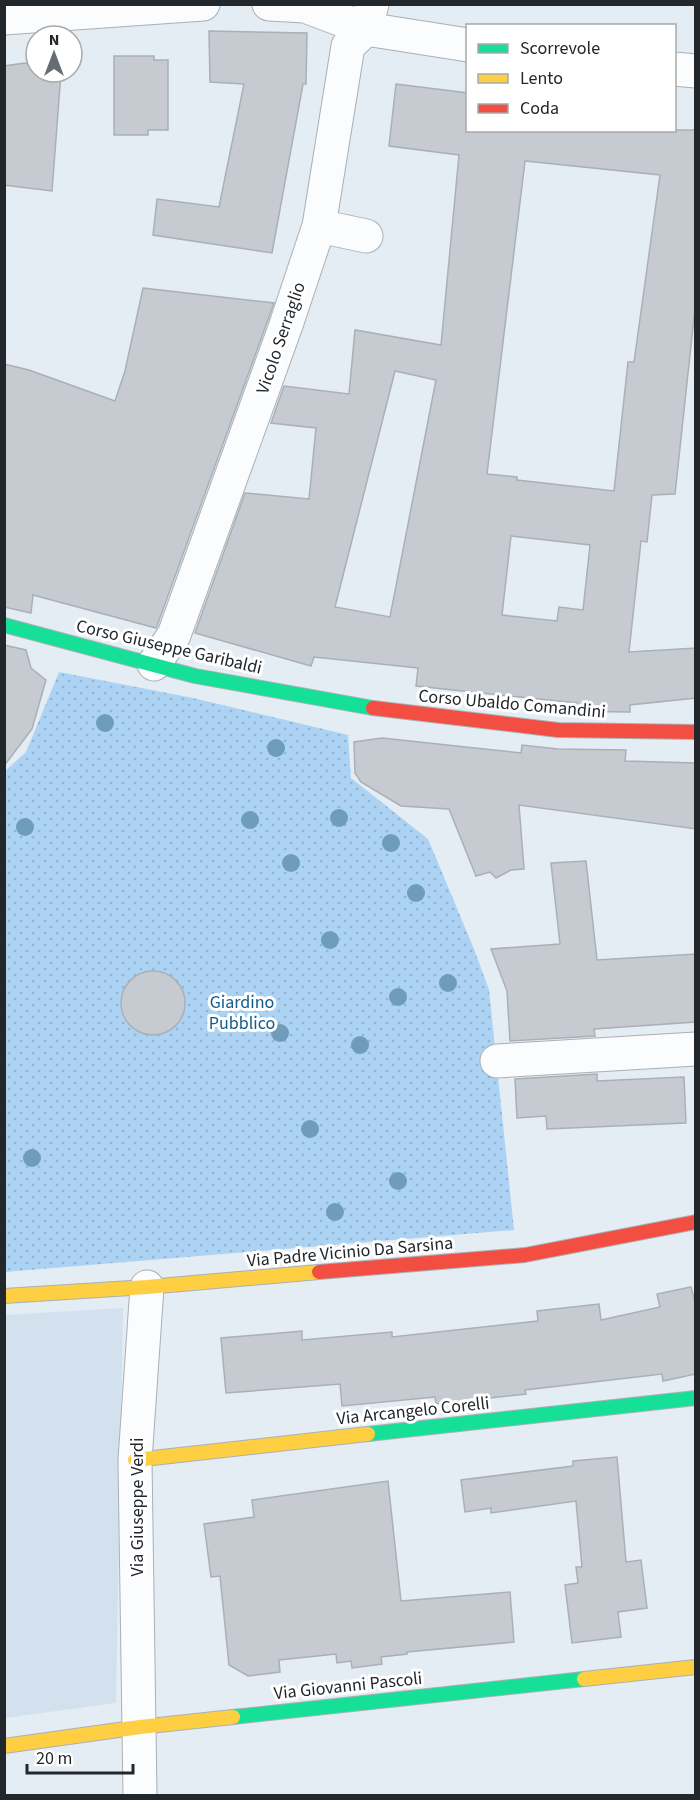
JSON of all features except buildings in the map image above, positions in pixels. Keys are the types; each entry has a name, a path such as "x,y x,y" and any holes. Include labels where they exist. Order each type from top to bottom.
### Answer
{"street":[{"path":"4,18 203,4"},
{"path":"270,4 304,6 369,17 466,44"},
{"name":"Vicolo Serraglio","path":"154,664 174,635 286,325 319,226 348,46 369,17"},
{"path":"676,69 696,71"},
{"path":"319,226 366,236"},
{"name":"Corso Giuseppe Garibaldi","path":"4,625 195,676 397,712"},
{"name":"Corso Ubaldo Comandini","path":"397,712 558,730 696,732"},
{"path":"497,1060 696,1049"},
{"name":"Via Padre Vicinio Da Sarsina","path":"4,1296 147,1287 525,1255 696,1222"},
{"name":"Via Giuseppe Verdi","path":"140,1796 135,1460 147,1287"},
{"name":"Via Arcangelo Corelli","path":"135,1460 696,1398"},
{"name":"Via Giovanni Pascoli","path":"4,1746 140,1727 696,1666"}],"shaded area":[{"path":"123,1308 116,1703 5,1718 5,1315"}],"green space":[{"name":"Giardino Pubblico","path":"59,672 193,698 348,735 351,778 428,839 489,990 514,1230 5,1272 4,772 26,752"}],"traffic: fast":[{"path":"4,625 195,676 373,708"},
{"path":"368,1434 696,1398"},
{"path":"233,1717 584,1679"}],"traffic: slow":[{"path":"4,1296 147,1287 319,1272"},
{"path":"135,1460 368,1434"},
{"path":"584,1679 696,1667"},
{"path":"4,1746 233,1717"}],"traffic: jam":[{"path":"373,708 558,730 696,732"},
{"path":"319,1272 525,1255 696,1222"}]}
